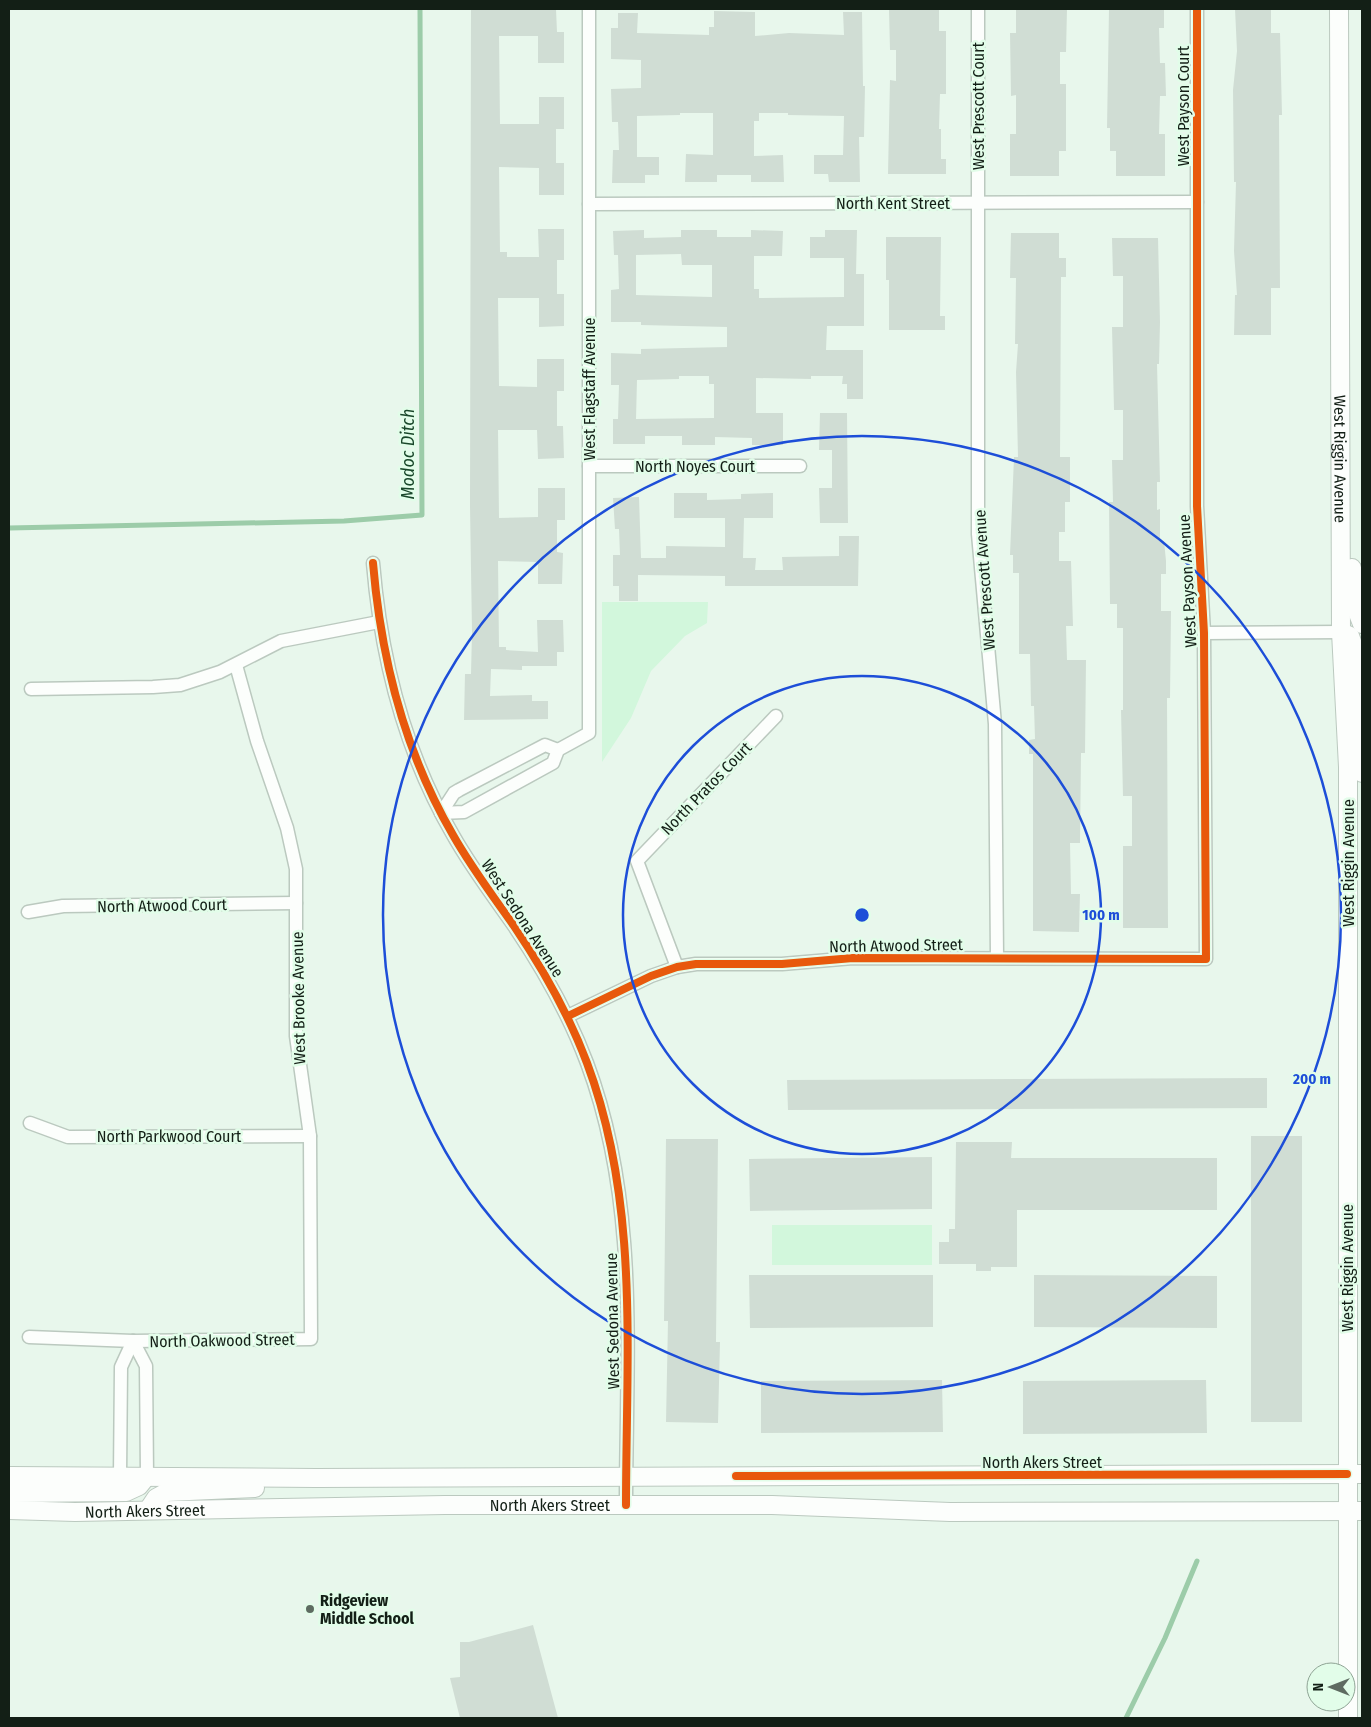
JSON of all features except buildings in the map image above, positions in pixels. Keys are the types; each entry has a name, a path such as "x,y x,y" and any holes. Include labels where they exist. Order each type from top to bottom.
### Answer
{"main road":[{"name":"West Riggin Avenue","path":"1339,9 1341,632 1348,767 1355,1474 1348,1718"},
{"path":"1340,415 1351,442 1353,590 1355,606 1362,624"},
{"path":"1341,632 1350,636 1355,649 1359,677 1362,774"},
{"name":"North Akers Street","path":"9,1476 316,1478 1355,1474"},
{"path":"9,1493 126,1492 139,1486 147,1476"},
{"path":"148,1510 156,1498 167,1492 283,1487 316,1478"},
{"name":"North Akers Street","path":"9,1510 772,1505 950,1512 1355,1511"}],"street":[{"name":"West Flagstaff Avenue","path":"440,813 464,812 553,763 558,750 589,733 589,9"},
{"name":"West Prescott Court","path":"978,9 979,203"},
{"name":"West Payson Court","path":"1197,9 1197,202"},
{"name":"North Kent Street","path":"589,204 1197,202"},
{"name":"West Payson Avenue","path":"1197,202 1197,506 1204,633 1206,959"},
{"name":"West Prescott Avenue","path":"979,203 978,534 995,724 997,958"},
{"name":"North Noyes Court","path":"589,466 800,466"},
{"name":"West Sedona Avenue","path":"373,563 384,654 414,756 440,813 466,856 533,955 568,1016 600,1103 612,1149 621,1199 626,1285 626,1505"},
{"path":"31,689 166,687 206,678 236,665 257,652 281,641 379,622"},
{"path":"1204,633 1341,632"},
{"name":"West Brooke Avenue","path":"236,665 257,741 288,828 296,870 296,1036 310,1136 311,1339"},
{"name":"North Pratos Court","path":"677,967 637,861 776,716"},
{"name":"West Flagstaff Avenue","path":"440,813 454,793 459,790 545,745 558,750"},
{"name":"North Atwood Court","path":"28,912 64,906 296,903"},
{"name":"North Atwood Street","path":"568,1016 651,976 677,967 696,964 790,964 846,958 1206,959"},
{"name":"North Parkwood Court","path":"30,1123 68,1137 310,1136"},
{"name":"North Oakwood Street","path":"29,1337 132,1341 311,1339"},
{"path":"120,1476 121,1367 132,1341"},
{"path":"132,1341 146,1366 147,1476"}],"green space":[{"path":"602,602 708,602 707,623 685,636 651,671 631,718 602,762"},
{"path":"772,1225 932,1225 932,1265 772,1265"}],"waterway":[{"name":"Modoc Ditch","path":"9,528 344,521 422,515 420,9"},
{"path":"1126,1718 1165,1638 1197,1561"}],"cycle path":[{"path":"568,1016 651,976 677,967 696,964 782,964 853,958 1206,959 1204,633 1197,506 1197,9"},
{"path":"373,563 382,634 389,669 408,737 421,771 460,847 525,942 555,993 580,1045 604,1116 623,1226 628,1337 626,1505"},
{"path":"736,1476 1347,1474"}],"place":[{"name":"Ridgeview Middle School","path":"310,1609"}]}
